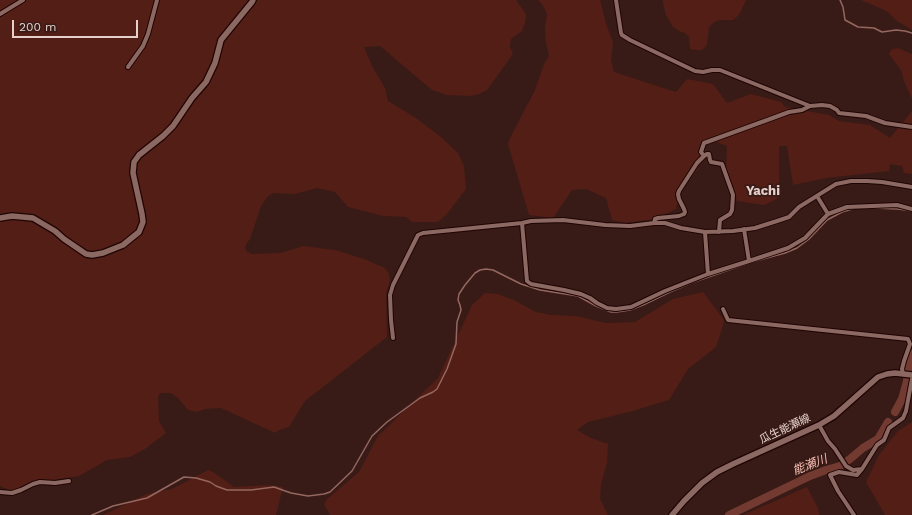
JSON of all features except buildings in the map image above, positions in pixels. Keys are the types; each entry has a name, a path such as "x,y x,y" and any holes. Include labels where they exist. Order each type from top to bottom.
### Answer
{"street":[{"path":"0,14 23,0"},
{"path":"128,67 143,46 148,34 157,0"},
{"path":"0,218 12,216 33,218 55,231 86,254 92,255 103,253 123,245 139,232 143,222 133,173 134,162 139,154 163,136 173,126 192,98 206,82 215,63 220,40 252,2 252,0"},
{"path":"616,0 621,33 630,40 696,70 703,72 720,70 810,106"},
{"path":"704,156 702,152 704,143 789,112 802,110 810,106 830,106 839,113 866,116 884,123 912,127"},
{"path":"654,223 655,219 658,218 679,216 684,214 685,212 679,199 679,190 697,163 704,156 709,154 711,162 722,164 733,195 732,210 730,214 720,220 719,232"},
{"path":"393,338 390,295 395,279 418,235 423,233 531,221 563,220 605,225 630,226 665,223 681,228 705,232 733,231 762,226 789,217 800,207 836,184 851,181 882,182 912,187"},
{"path":"817,196 828,214"},
{"path":"522,223 527,281 531,284 581,294 607,308 616,309 631,308 665,291 708,274 788,248 805,238 828,214 847,207 897,205 912,209"},
{"path":"744,229 749,261"},
{"path":"705,232 708,274"},
{"path":"723,309 728,320 908,339 910,344 904,361 902,370 903,374"},
{"name":"瓜生能瀬線","path":"672,515 702,483 716,472 819,425 834,416 878,377 895,373 912,375"},
{"path":"854,515 838,491 830,475 839,472 857,474 862,470 877,445 884,440 890,428 903,418 906,411 912,379"},
{"path":"819,425 828,441 846,466 853,470 862,470"},
{"path":"0,492 12,493 40,482 55,483 69,481"}],"shaded area":[{"path":"0,0 516,0 526,14 522,31 511,39 510,47 513,54 487,90 471,96 447,95 432,90 380,46 364,47 373,68 385,88 388,101 416,118 441,137 458,153 464,166 466,189 447,214 438,222 412,222 406,217 383,216 348,207 335,192 317,188 295,194 274,193 268,196 261,206 250,239 245,246 246,251 252,254 281,253 303,246 335,250 364,259 385,268 389,274 390,280 386,294 387,337 305,401 289,427 275,433 221,408 205,409 197,412 188,410 178,398 171,393 160,393 158,397 159,421 166,433 145,449 130,457 107,460 79,476 39,482 14,492 0,486"},
{"path":"538,0 600,0 606,24 613,42 611,60 614,72 676,92 687,79 713,84 727,103 751,94 781,102 785,107 829,115 839,121 870,125 890,138 912,111 912,174 904,173 902,166 890,164 889,171 826,178 793,185 787,146 779,146 779,187 777,199 764,205 737,201 732,183 726,170 727,146 717,142 706,145 698,169 679,193 676,209 655,219 624,223 612,220 606,198 586,189 572,190 553,218 529,215 508,144 535,90 544,64 549,56 545,28 547,14 542,4"},
{"path":"663,0 746,0 738,16 733,20 720,20 714,22 709,27 707,45 702,50 696,50 690,49 689,37 685,33 673,27 666,15"},
{"path":"861,0 912,0 912,30 897,21 888,12"},
{"path":"898,48 912,54 912,99 901,70 889,54 892,49"},
{"path":"703,292 724,320 722,329 716,347 688,369 669,400 588,422 577,430 591,438 608,444 607,463 601,484 600,499 608,515 330,515 324,504 327,499 359,472 378,436 438,378 472,305 485,293 498,294 514,300 536,312 551,315 576,316 606,323 635,322 673,299"},
{"path":"912,422 912,515 885,515 866,482 879,455 898,431"},
{"path":"208,470 234,487 269,485 283,487 276,515 103,515 147,494 172,489"},
{"path":"807,487 818,508 819,515 743,515"}],"waterway":[{"path":"840,0 843,7 845,20 858,27 874,28 882,32 896,30 912,33"},
{"path":"874,208 912,211"},
{"path":"92,515 113,506 147,498 184,477 196,478 210,482 227,490 251,490 274,487 291,493 308,496 330,492 352,471 372,436 387,422 420,398 437,389 447,369 456,344 457,322 461,310 458,300 459,294 475,273 480,270 493,270 521,284 540,290 578,296 611,312 630,310 691,283 797,248 809,239 827,220 842,212 852,209"},
{"name":"能瀬川","path":"895,412 902,399 907,381 909,361 912,354"},
{"name":"能瀬川","path":"729,515 810,476 840,466 863,448 878,439 888,422"}],"district":[{"name":"Yachi","path":"763,191"}]}
